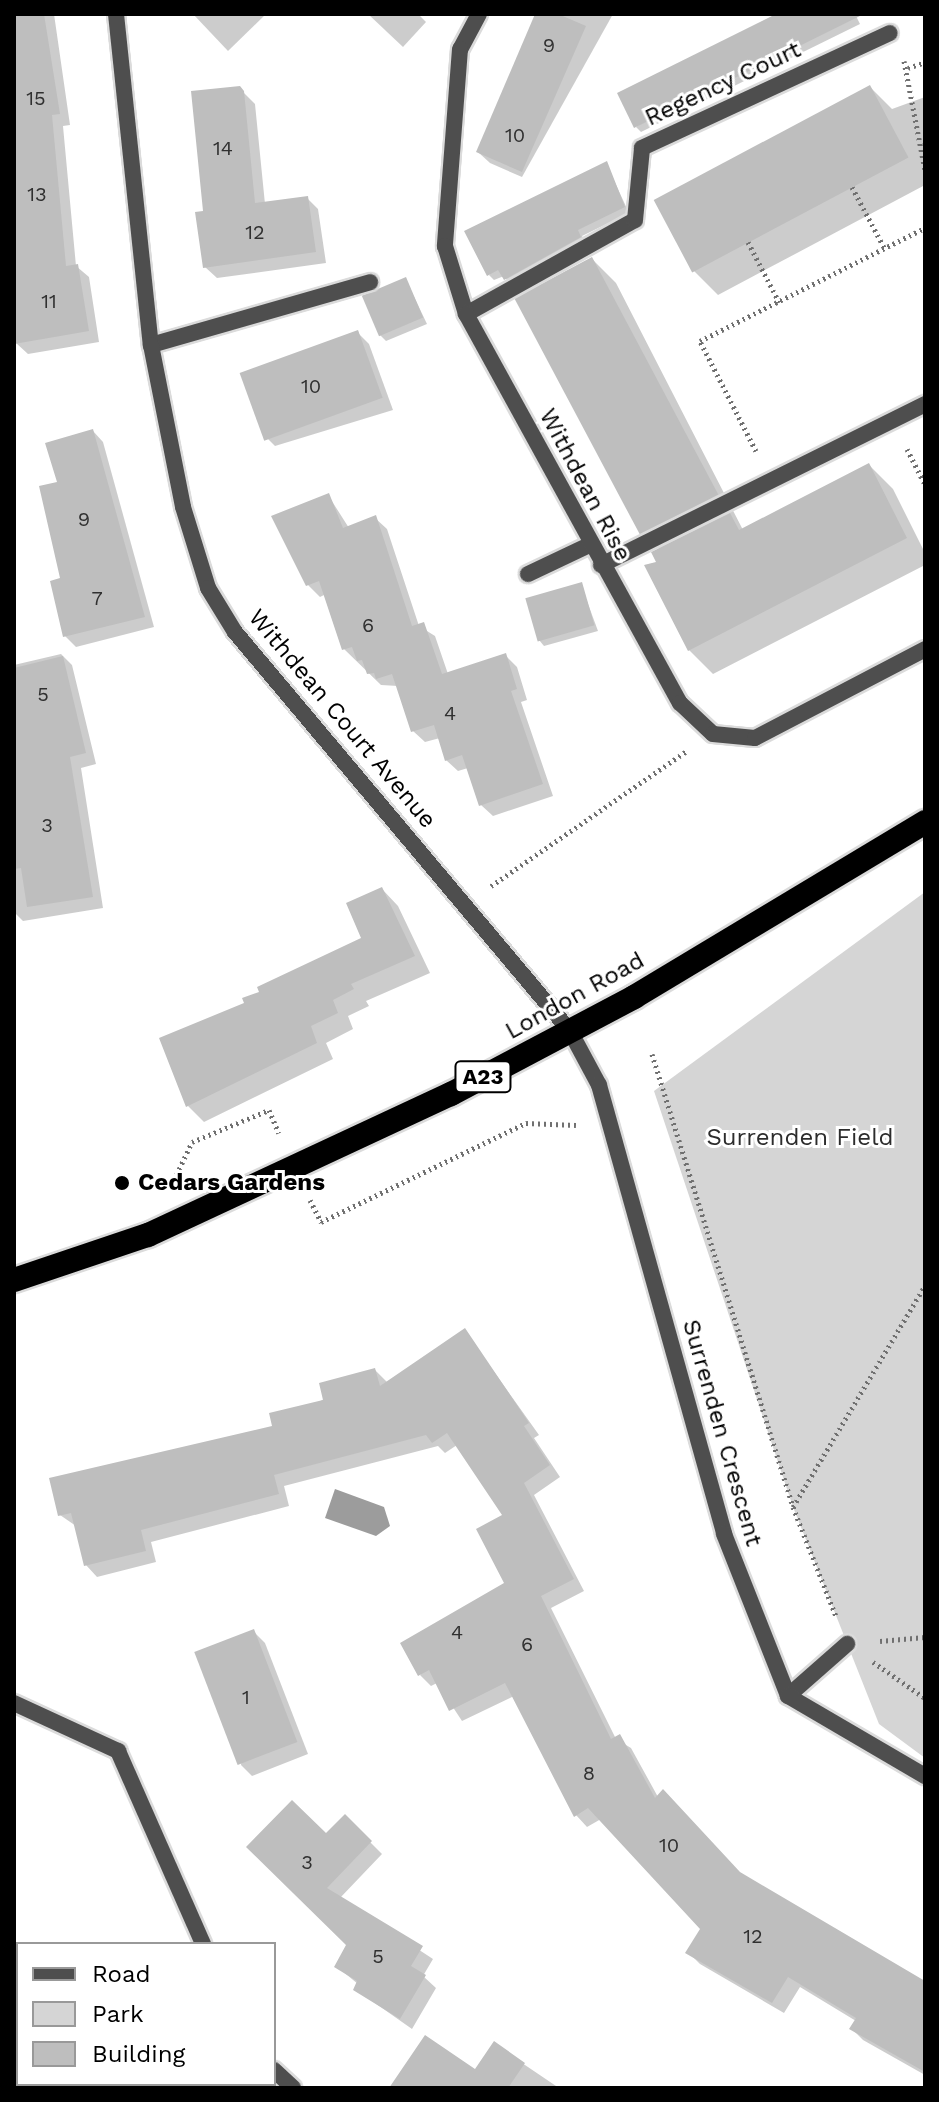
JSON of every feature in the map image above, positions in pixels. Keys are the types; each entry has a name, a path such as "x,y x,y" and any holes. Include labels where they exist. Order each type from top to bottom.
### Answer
{"highway":[{"name":"London Road","path":"14,1280 189,1217 451,1094 570,1031 925,822"}],"street":[{"name":"Withdean Court Avenue","path":"116,14 151,345 183,507 208,588 235,632 467,903 570,1031"},
{"name":"Withdean Rise","path":"479,14 460,49 445,246 466,314 589,545 680,703 713,734"},
{"name":"Regency Court","path":"466,314 635,220 642,148 890,33"},
{"path":"151,345 370,282"},
{"path":"601,565 925,404"},
{"path":"528,574 589,545"},
{"path":"713,734 755,738 925,649"},
{"name":"Surrenden Crescent","path":"570,1031 599,1085 724,1534 788,1696"},
{"path":"847,1644 788,1696 925,1776"},
{"path":"14,1703 118,1751 202,1942"},
{"path":"276,2072 293,2088"}],"path":[{"path":"890,33 908,68 924,167"},
{"path":"908,68 925,62"},
{"path":"852,187 885,249"},
{"path":"770,479 700,341 925,228"},
{"path":"748,242 779,302"},
{"path":"467,903 713,734"},
{"path":"652,1054 793,1507 847,1644 925,1698"},
{"path":"192,1142 269,1110"},
{"path":"321,1222 526,1123 609,1127"},
{"path":"793,1507 925,1286"},
{"path":"847,1644 925,1637"}],"green space":[{"name":"Surrenden Field","path":"925,892 925,1758 879,1724 793,1507 654,1091"}],"shaded area":[{"path":"335,1489 384,1507 390,1526 376,1536 325,1518"}],"building":[{"path":"14,14 44,14 60,114 52,115 66,266 78,264 89,331 14,344"},
{"path":"535,14 558,14 586,26 522,172 476,152"},
{"path":"776,14 864,14 634,128 617,93"},
{"path":"870,85 908,157 692,272 654,200"},
{"path":"240,86 244,91 255,203 308,196 316,252 203,268 195,212 203,211 191,91"},
{"path":"607,161 625,207 578,230 581,237 504,280 498,270 487,276 464,231"},
{"path":"592,257 718,495 641,536 514,298"},
{"path":"406,277 423,318 379,336 362,296"},
{"path":"358,330 383,398 264,441 240,373"},
{"path":"93,429 145,617 63,637 50,581 60,578 39,486 57,482 45,443"},
{"path":"869,463 907,538 688,651 644,565 656,562 651,552 730,513 739,530"},
{"path":"329,493 343,528 376,515 412,626 424,622 442,674 506,653 517,689 511,691 543,784 479,806 462,755 445,761 434,725 411,732 392,674 376,679 374,673 367,674 362,660 357,661 352,647 342,650 319,581 306,586 271,516"},
{"path":"582,582 594,625 538,642 525,598"},
{"path":"63,656 86,753 70,757 93,897 27,907 21,868 14,869 14,668"},
{"path":"382,887 415,956 351,984 354,989 333,1000 338,1013 311,1026 317,1043 186,1107 159,1038 244,1003 242,998 259,992 257,987 361,938 346,903"},
{"path":"465,1328 529,1423 524,1426 550,1465 524,1483 574,1579 541,1596 611,1739 620,1734 655,1798 663,1789 740,1872 925,1981 925,2072 849,2029 856,2018 788,1977 772,2003 685,1953 700,1929 588,1808 574,1817 505,1683 449,1711 429,1670 418,1676 400,1643 504,1583 476,1529 502,1515 447,1433 432,1443 426,1435 274,1475 279,1494 141,1530 146,1551 84,1566 71,1513 58,1516 49,1478 272,1426 269,1413 323,1400 319,1383 375,1368 380,1386"},
{"path":"254,1629 297,1742 238,1765 194,1652"},
{"path":"292,1800 326,1833 345,1814 372,1841 327,1888 423,1946 411,1966 426,1975 400,2019 353,1990 357,1981 334,1967 346,1945 246,1847"},
{"path":"425,2035 475,2069 494,2041 525,2063 508,2088 389,2088"}],"place":[{"name":"Cedars Gardens","path":"122,1183"}]}
